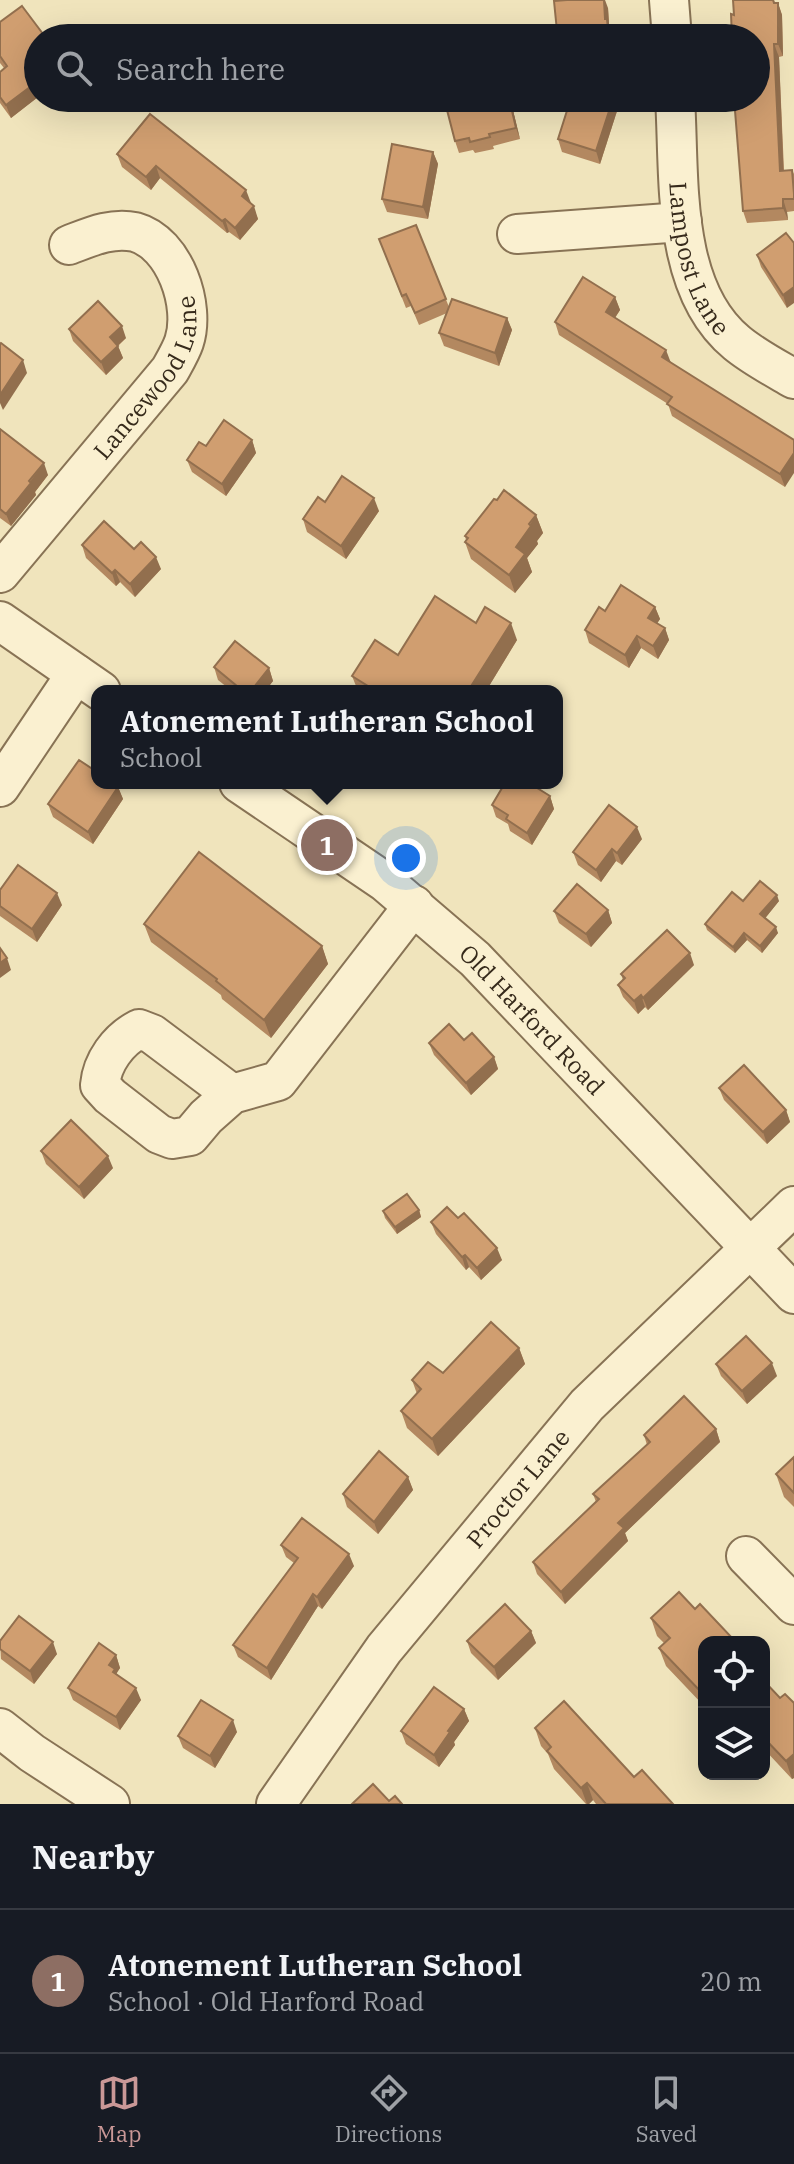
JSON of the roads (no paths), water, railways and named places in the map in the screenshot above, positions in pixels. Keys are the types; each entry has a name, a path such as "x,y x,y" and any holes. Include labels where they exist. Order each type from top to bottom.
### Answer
{"street":[{"path":"669,0 671,24"},
{"name":"Lampost Lane","path":"676,112 682,222 688,264 700,296 735,342 794,379"},
{"path":"517,234 682,222"},
{"name":"Lancewood Lane","path":"0,573 170,370 184,342 185,299 177,273 160,247 143,235 122,231 103,232 69,245"},
{"path":"0,621 88,682 0,787"},
{"name":"Old Harford Road","path":"248,789 314,832 414,905 475,959 794,1294"},
{"path":"232,1094 278,1081 414,905"},
{"name":"Proctor Lane","path":"276,1804 384,1649 587,1405 794,1206"},
{"path":"746,1556 794,1605"},
{"path":"0,1728 110,1804"}],"place":[{"name":"Atonement Lutheran School","path":"327,845"}]}
